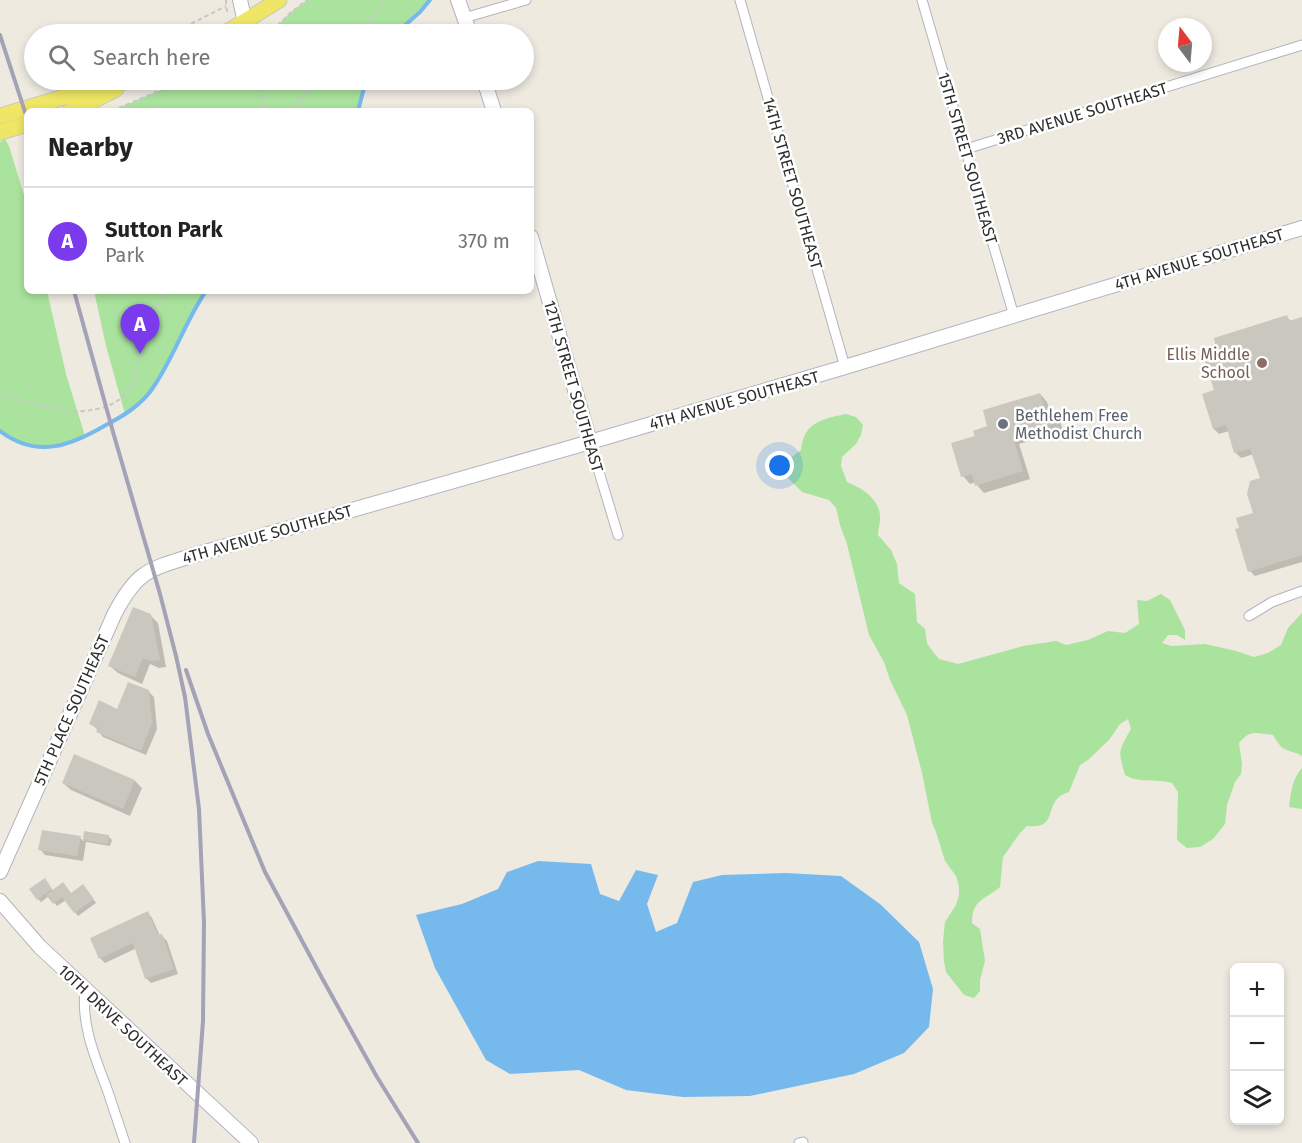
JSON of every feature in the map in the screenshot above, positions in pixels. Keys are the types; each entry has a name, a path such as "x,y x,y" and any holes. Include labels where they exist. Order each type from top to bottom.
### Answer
{"main road":[{"path":"242,24 279,0"},
{"path":"27,108 88,90"},
{"path":"78,108 114,90"},
{"path":"0,116 24,109"},
{"path":"0,132 24,125"}],"street":[{"path":"240,0 245,22"},
{"path":"464,18 526,0"},
{"name":"14TH STREET SOUTHEAST","path":"740,0 845,367"},
{"name":"15TH STREET SOUTHEAST","path":"922,0 1014,316"},
{"path":"459,1 466,24"},
{"name":"3RD AVENUE SOUTHEAST","path":"966,149 1302,45"},
{"path":"487,90 493,108"},
{"name":"4TH AVENUE SOUTHEAST","path":"164,564 845,367 1302,228"},
{"name":"12TH STREET SOUTHEAST","path":"534,247 618,535"},
{"name":"5TH PLACE SOUTHEAST","path":"0,872 124,595 138,578 164,564"},
{"path":"1249,616 1272,602 1302,591"},
{"name":"10TH DRIVE SOUTHEAST","path":"0,901 29,935 85,989 251,1143"},
{"path":"85,989 84,1009 88,1036 125,1143"}],"path":[{"path":"191,24 226,6 226,0"},
{"path":"278,24 307,0"},
{"path":"366,24 386,0"},
{"path":"119,108 161,90"},
{"path":"260,90 264,108"},
{"path":"293,108 308,90"},
{"path":"0,395 70,412 107,406 122,398 134,381 143,340 162,294"}],"green space":[{"path":"307,0 430,0 406,24 279,24"},
{"path":"161,90 363,90 359,108 119,108"},
{"path":"5,139 9,146 24,195 24,294 48,294 66,374 85,436 52,447 21,443 0,431 0,142"},
{"path":"95,294 204,294 150,392 138,405 125,414"},
{"path":"846,414 856,417 863,425 856,444 842,457 841,466 847,482 864,491 879,509 878,535 891,550 897,564 899,583 915,594 917,622 925,629 927,643 939,659 958,664 1023,646 1056,641 1066,645 1088,640 1108,631 1125,633 1139,624 1137,600 1147,601 1161,594 1170,600 1185,630 1185,640 1177,635 1168,635 1162,643 1171,646 1205,644 1254,657 1268,653 1281,645 1288,628 1302,613 1302,756 1282,748 1273,735 1254,733 1243,739 1239,743 1241,774 1235,782 1227,805 1225,824 1213,839 1200,847 1187,848 1177,840 1178,792 1172,783 1136,779 1125,775 1120,751 1131,729 1128,719 1120,724 1109,740 1080,765 1069,792 1060,796 1056,801 1047,821 1036,826 1027,826 1020,833 1003,857 1000,887 980,901 974,909 972,923 980,929 985,961 980,980 980,991 974,998 964,995 946,972 943,941 945,922 956,905 959,886 956,876 945,861 932,823 907,715 884,662 869,635 836,508 829,500 802,492 781,471 785,462 801,450 806,433 810,428 822,420"},
{"path":"1302,768 1302,809 1289,807 1294,781"}],"water":[{"path":"538,861 591,864 600,894 619,901 636,870 658,875 647,904 656,932 677,923 693,882 722,875 786,873 841,876 880,904 919,942 933,989 929,1027 904,1053 854,1074 750,1096 683,1097 626,1090 579,1070 510,1074 486,1060 435,968 416,915 462,904 498,889 507,872"}],"building":[{"name":"Ellis Middle School","path":"1287,315 1289,321 1302,317 1302,555 1248,572 1235,529 1239,528 1236,518 1253,513 1247,494 1250,481 1260,478 1250,449 1234,453 1226,425 1213,429 1202,394 1214,390 1201,348 1215,344 1214,338"},
{"path":"1040,393 1047,414 1053,412 1057,423 1013,437 1023,471 975,486 972,474 961,477 951,443 975,436 973,431 987,426 983,410"},
{"path":"133,607 151,614 160,660 151,661 143,658 135,677 108,666"},
{"path":"128,682 149,690 152,723 141,751 96,732 98,728 89,724 99,700 117,709"},
{"path":"74,754 135,780 123,809 62,783"},
{"path":"42,830 81,836 77,856 38,850"},
{"path":"84,831 109,835 107,844 83,840"},
{"path":"45,878 52,889 37,900 29,889"},
{"path":"63,882 71,893 83,884 94,899 74,913 62,897 53,904 46,895"},
{"path":"148,911 158,935 162,934 174,969 145,979 133,943 99,959 90,938"}],"waterway":[{"path":"406,24 430,0"},
{"path":"359,108 363,90"},
{"path":"0,431 27,445 53,446 79,439 130,411 150,392 158,380 204,294"}],"railway":[{"path":"0,35 24,109"},
{"path":"75,294 160,594 185,697 199,809 204,923 203,1021 194,1143"},
{"path":"186,670 208,734 265,872 377,1077 418,1143"}],"place":[{"name":"Sutton Park","path":"140,354"},
{"name":"Ellis Middle School","path":"1262,363"},
{"name":"Bethlehem Free Methodist Church","path":"1003,424"}]}
